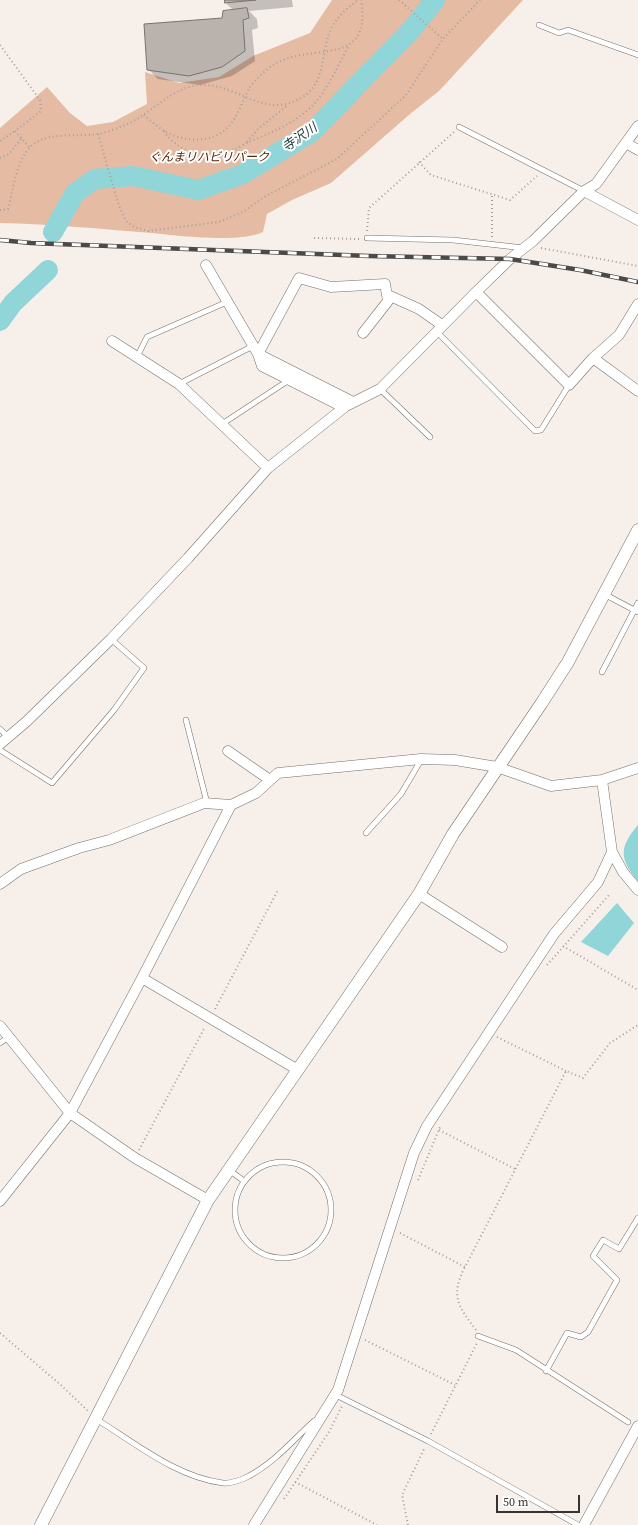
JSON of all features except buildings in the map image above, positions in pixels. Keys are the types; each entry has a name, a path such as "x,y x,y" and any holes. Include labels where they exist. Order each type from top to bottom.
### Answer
{"street":[{"path":"0,744 26,722 111,639 188,558 268,468 343,407 380,389 476,292 526,247 584,191 596,184 638,126"},
{"path":"626,143 638,150"},
{"path":"584,191 638,220"},
{"path":"206,265 256,350 262,366 343,407"},
{"path":"256,350 299,278 331,287 385,284 388,301 362,333"},
{"path":"476,292 569,385 593,358 619,334 638,304"},
{"path":"388,295 419,309 439,328"},
{"path":"112,341 179,384 268,468"},
{"path":"256,350 353,402"},
{"path":"593,358 638,390"},
{"path":"41,1525 208,1200 419,894 453,834 568,662 638,530"},
{"path":"228,751 270,780"},
{"path":"0,884 22,869 79,848 109,840 206,803 231,804 256,793 278,773 421,759 455,760 497,767 551,786 602,780 638,768"},
{"path":"602,780 612,852 622,872 638,890"},
{"path":"0,1201 70,1113 142,978 231,804"},
{"path":"254,1525 324,1412 340,1397 414,1153 427,1126 554,934 598,882 612,852"},
{"path":"419,894 502,947"},
{"path":"142,978 298,1070"},
{"path":"0,1026 70,1113 135,1158 208,1200"},
{"path":"584,1525 638,1426"}],"lane":[{"path":"539,25 559,33 568,30 638,55"},
{"path":"459,127 584,191"},
{"path":"367,238 453,240 526,247"},
{"path":"137,357 147,337 227,302"},
{"path":"439,328 535,431 541,430 569,385"},
{"path":"179,384 256,350"},
{"path":"222,424 289,380"},
{"path":"380,389 430,437"},
{"path":"604,594 636,611"},
{"path":"602,672 636,611 638,603"},
{"path":"0,750 52,783 114,710 144,668 111,639"},
{"path":"186,720 206,803"},
{"path":"0,729 8,737"},
{"path":"366,833 401,794 421,759"},
{"path":"0,1043 9,1037"},
{"path":"288,1162 304,1166 317,1176 328,1195 331,1206 330,1222 323,1237 312,1249 297,1256 282,1258 267,1256 253,1248 243,1238 236,1224 234,1209 237,1194 244,1181 256,1169 271,1163 288,1162"},
{"path":"229,1170 244,1181"},
{"path":"546,1371 567,1333 581,1337 588,1332 616,1280 593,1256 603,1240 619,1249 638,1218"},
{"path":"478,1336 516,1350 546,1371 628,1422"},
{"path":"340,1397 428,1442 578,1525"},
{"path":"96,1419 181,1471 225,1484 249,1477 284,1452 294,1440 324,1412"}],"path":[{"path":"0,210 8,209 18,168 25,152 36,142 58,136 98,134 122,126 144,115 166,98 182,90 200,85 218,87 263,104 275,106 289,104 303,98 312,89 321,74 329,33 334,24 344,10 359,0 364,17 358,34 349,45 319,98 310,108 291,123 231,151 203,154 185,150 170,140 163,130"},
{"path":"399,0 443,39"},
{"path":"98,134 119,206 126,221 134,227 148,231 219,222 243,212 264,197 337,159 406,95 443,39 480,0"},
{"path":"0,44 40,100 41,111 0,141"},
{"path":"144,115 163,130 190,140 206,138 219,134 230,125 246,98 250,87 272,66 287,58 335,51 349,45"},
{"path":"246,143 257,130 289,104"},
{"path":"314,238 367,238 369,208 459,127"},
{"path":"15,131 30,148"},
{"path":"0,158 9,154 22,138"},
{"path":"420,162 431,175 510,200 543,170"},
{"path":"492,195 492,244"},
{"path":"526,247 638,266"},
{"path":"546,966 610,894"},
{"path":"563,946 638,990"},
{"path":"497,1037 583,1078 610,1043 638,1025"},
{"path":"493,1044 502,1031"},
{"path":"408,1525 402,1495 478,1341 478,1336 458,1304 456,1295 458,1285 465,1267 566,1071"},
{"path":"418,1180 438,1130 442,1124"},
{"path":"438,1130 515,1169"},
{"path":"400,1227 399,1233 465,1267"},
{"path":"0,1333 62,1386 96,1419"},
{"path":"364,1345 366,1340 456,1385"},
{"path":"283,1501 329,1432 340,1397"},
{"path":"295,1482 377,1525"}],"green space":[{"name":"ぐんまリハビリパーク","path":"332,0 523,0 439,91 410,114 331,183 292,200 267,214 263,232 240,237 209,238 38,224 0,223 0,128 47,87 70,113 87,126 113,122 147,104 145,72 179,83 219,77 253,56 310,33"}],"water":[{"path":"638,825 638,881 627,866 624,853 627,840"},
{"path":"617,903 634,923 608,956 581,942"}],"waterway":[{"name":"寺沢川","path":"53,232 75,193 95,179 133,176 198,190 243,174 312,132 412,29 435,0"},
{"name":"寺沢川","path":"0,321 13,303 48,270"}],"railway":[{"path":"0,240 31,243 369,256 510,259 580,270 638,282"}]}
